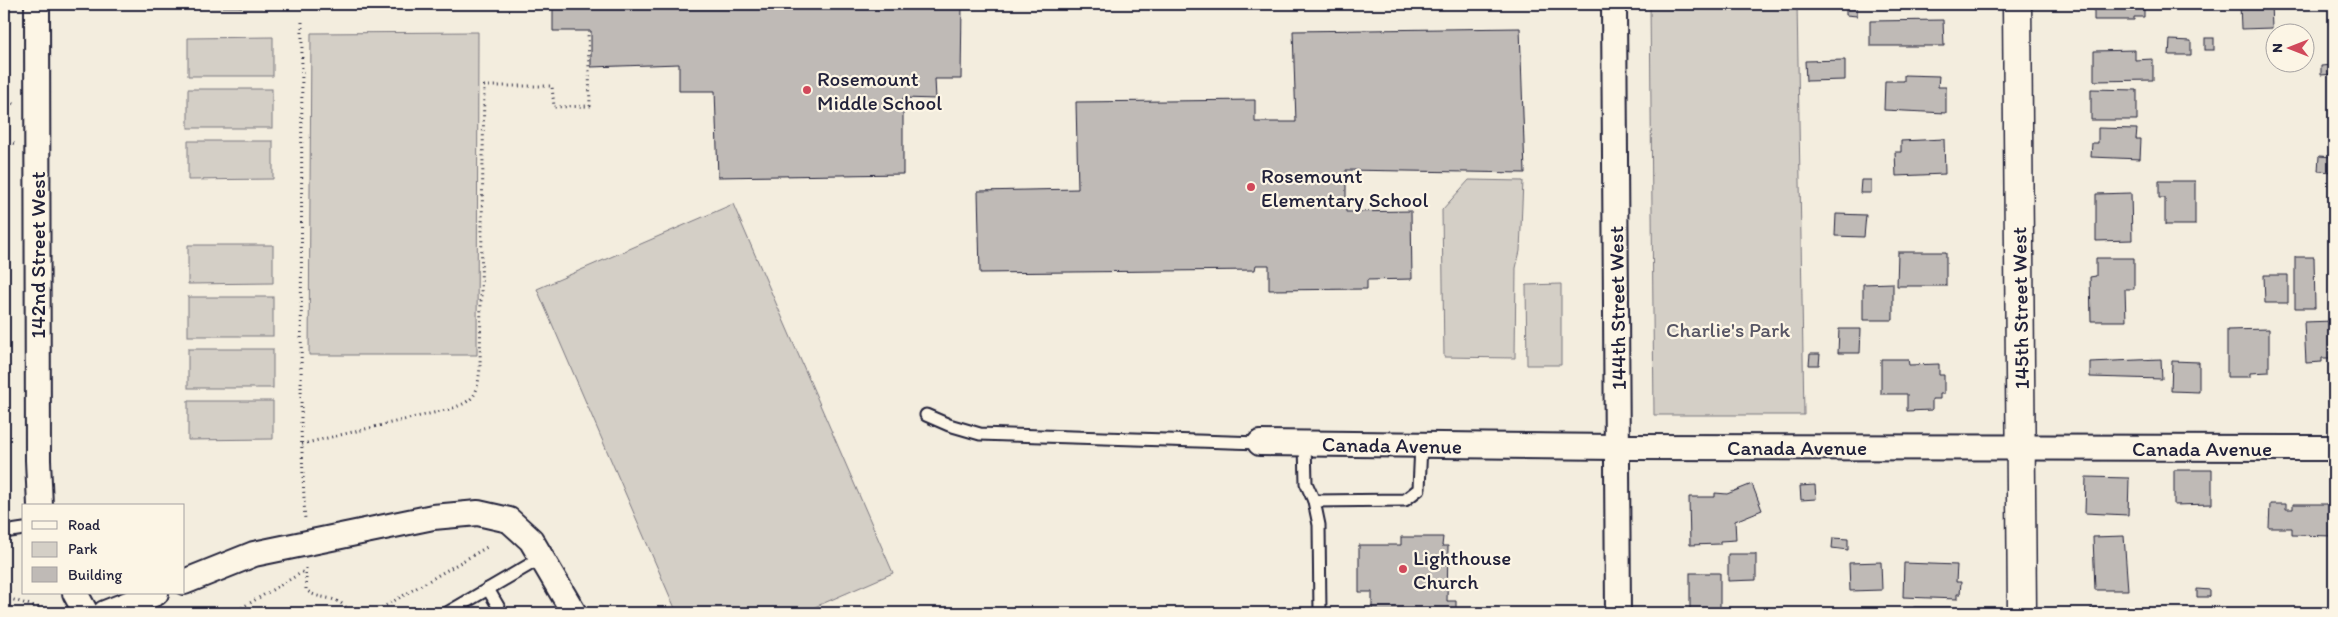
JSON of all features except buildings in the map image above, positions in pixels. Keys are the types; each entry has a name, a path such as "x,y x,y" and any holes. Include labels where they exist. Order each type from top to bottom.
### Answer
{"street":[{"name":"142nd Street West","path":"36,4 38,460 40,504"},
{"name":"144th Street West","path":"1614,4 1618,613"},
{"name":"145th Street West","path":"2017,4 2022,613"},
{"name":"Canada Avenue","path":"1260,443 1618,447 2334,448"},
{"path":"185,582 254,554 433,517 478,513 509,520 531,540 574,613"},
{"path":"105,613 153,594"}],"lane":[{"path":"926,415 949,425 980,434 1260,443"},
{"path":"1305,444 1306,483 1314,501 1319,525 1320,613"},
{"path":"1314,501 1405,500 1419,488 1421,445"},
{"path":"4,532 22,529"},
{"path":"447,613 542,558"},
{"path":"488,589 502,613"}],"path":[{"path":"302,22 302,444 305,526"},
{"path":"302,444 450,409 467,402 475,394 480,368 484,86 552,86 554,107 590,106 588,32"},
{"path":"4,142 8,157 4,175"},
{"path":"373,613 487,547"},
{"path":"306,561 306,590 312,594 333,598 342,603 351,613"},
{"path":"233,613 306,570"},
{"path":"4,597 50,611"}],"green space":[{"path":"164,4 406,4 406,8 167,7"},
{"name":"Charlie's Park","path":"1650,4 1797,4 1804,415 1654,415"},
{"path":"478,32 477,355 309,355 311,33"},
{"path":"273,37 273,76 188,76 188,38"},
{"path":"188,89 272,89 272,128 188,128"},
{"path":"188,141 273,141 273,179 188,180"},
{"path":"1469,180 1523,181 1520,251 1516,268 1515,358 1444,357 1442,210"},
{"path":"733,204 893,573 801,613 677,613 537,289"},
{"path":"188,245 273,245 273,283 188,284"},
{"path":"1561,284 1561,365 1527,365 1526,285"},
{"path":"188,297 273,297 273,336 188,336"},
{"path":"188,349 273,349 273,388 188,388"},
{"path":"188,401 273,401 273,439 188,440"}],"place":[{"name":"Rosemount Middle School","path":"807,90"},
{"name":"Rosemount Elementary School","path":"1251,187"},
{"name":"Lighthouse Church","path":"1403,569"}]}
